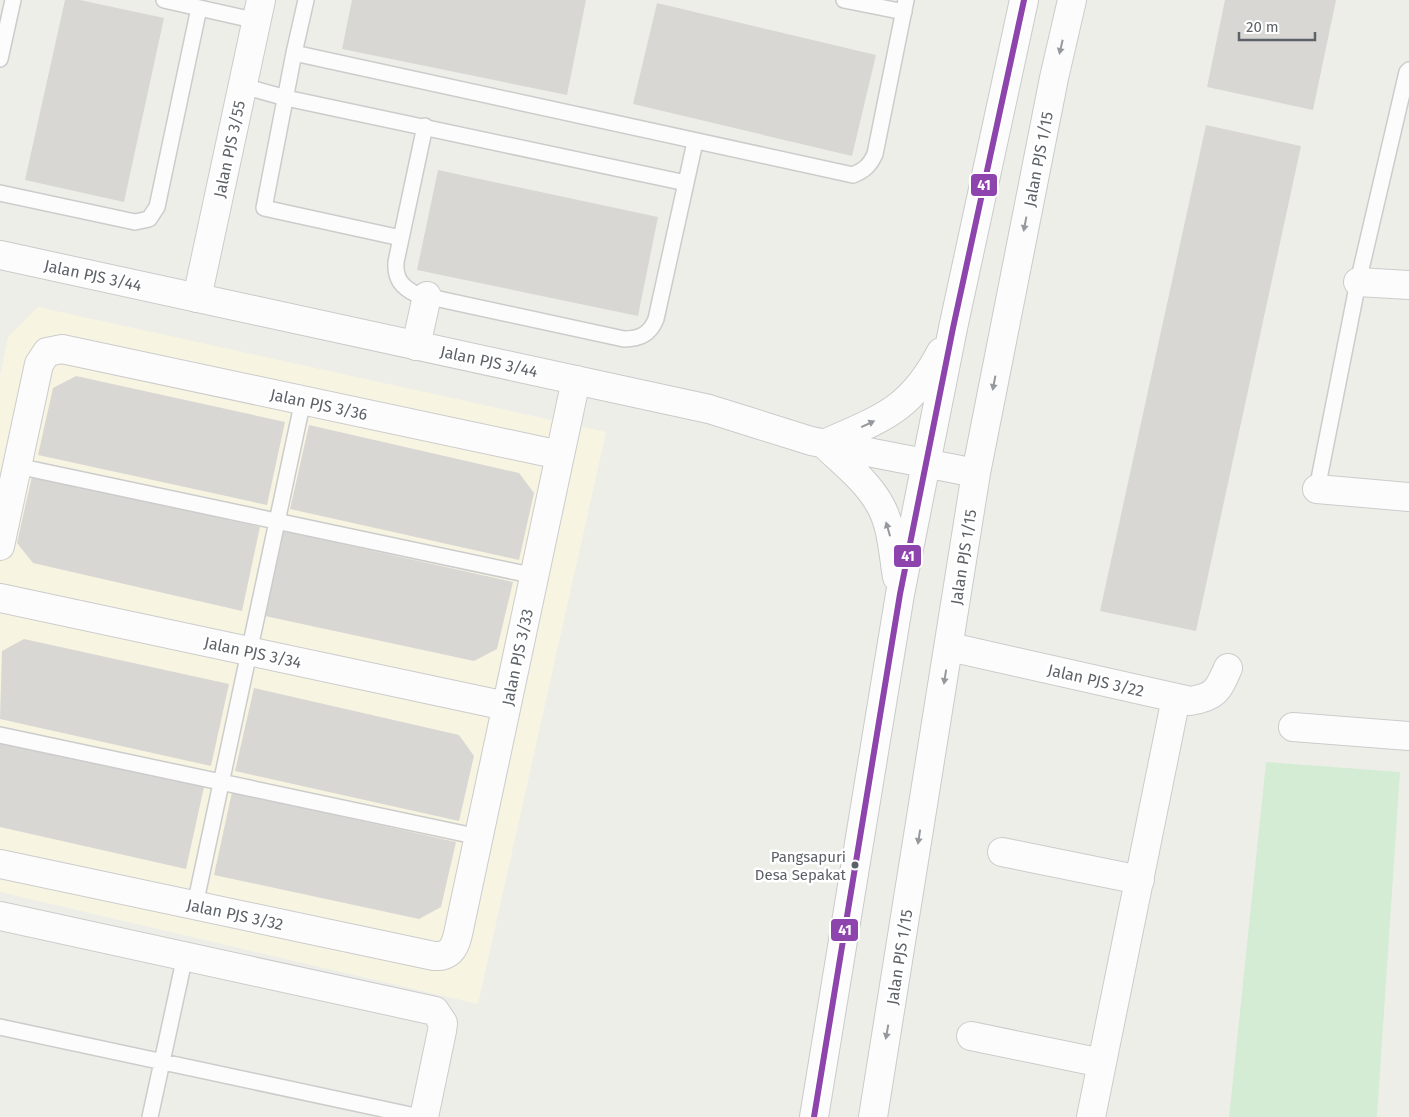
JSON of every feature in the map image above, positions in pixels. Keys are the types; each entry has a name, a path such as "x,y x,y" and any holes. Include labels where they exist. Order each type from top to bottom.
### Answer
{"street":[{"path":"814,1117 900,594 953,328 1024,0"},
{"name":"Jalan PJS 1/15","path":"873,1117 950,647 976,473 1054,78 1072,0"},
{"name":"Jalan PJS 3/55","path":"197,298 259,10"},
{"name":"Jalan PJS 3/44","path":"0,255 709,409 824,444 976,473"},
{"path":"1358,282 1409,286"},
{"path":"416,346 427,296"},
{"path":"900,594 890,533 880,503 865,484 824,444 880,418 903,404 927,378 953,328"},
{"name":"Jalan PJS 3/36","path":"17,466 39,364 47,352 62,349 560,455"},
{"name":"Jalan PJS 3/33","path":"458,934 576,380"},
{"path":"0,546 17,466"},
{"path":"1317,489 1409,497"},
{"name":"Jalan PJS 3/34","path":"0,598 506,706"},
{"name":"Jalan PJS 3/22","path":"950,647 1190,701 1208,698 1220,685 1228,668"},
{"path":"1091,1117 1176,698"},
{"path":"1293,727 1409,736"},
{"path":"1002,852 1140,880"},
{"name":"Jalan PJS 3/32","path":"0,864 434,956 448,954 453,948 458,934"},
{"path":"0,916 434,1011 443,1023 424,1117"},
{"path":"971,1036 1102,1063"}],"lane":[{"path":"0,59 13,0"},
{"path":"164,0 199,8 259,10"},
{"path":"306,0 264,208 401,238"},
{"path":"294,54 853,175 863,171 870,164 875,154 905,6 844,0"},
{"path":"0,193 135,222 149,219 157,207 199,8"},
{"path":"1317,489 1358,282 1409,70"},
{"path":"243,86 286,98 425,126 686,183"},
{"path":"425,126 395,272 399,282 406,289 427,296 624,339 644,336 652,328 656,319 695,142"},
{"path":"195,905 302,400"},
{"path":"17,466 535,576"},
{"path":"0,735 480,837"},
{"path":"150,1117 185,956"},
{"path":"0,1027 420,1117"}],"shaded area":[{"path":"38,307 606,432 478,1004 0,892 0,376 8,337"}],"green space":[{"path":"1266,762 1400,772 1377,1117 1229,1117"}],"building":[{"path":"65,0 80,0 164,18 124,202 25,180"},
{"path":"352,0 586,0 567,95 342,49"},
{"path":"1225,0 1336,0 1313,110 1207,87"},
{"path":"657,3 876,55 852,156 633,104"},
{"path":"1206,125 1301,146 1196,631 1100,611"},
{"path":"438,170 658,217 638,316 417,270"},
{"path":"76,376 285,422 267,505 38,455 53,388"},
{"path":"309,425 519,473 534,493 519,560 290,509"},
{"path":"32,476 260,527 242,611 33,563 17,543"},
{"path":"283,531 513,582 497,649 474,661 265,616"},
{"path":"24,639 229,684 211,766 0,719 2,651"},
{"path":"254,688 459,735 474,756 459,821 235,771"},
{"path":"0,742 204,787 186,869 0,827"},
{"path":"232,792 456,842 441,907 419,919 214,875"}],"transit line":[{"name":"41","path":"814,1117 900,594 953,328 1024,0"}],"place":[{"name":"Pangsapuri Desa Sepakat","path":"855,865"}]}
